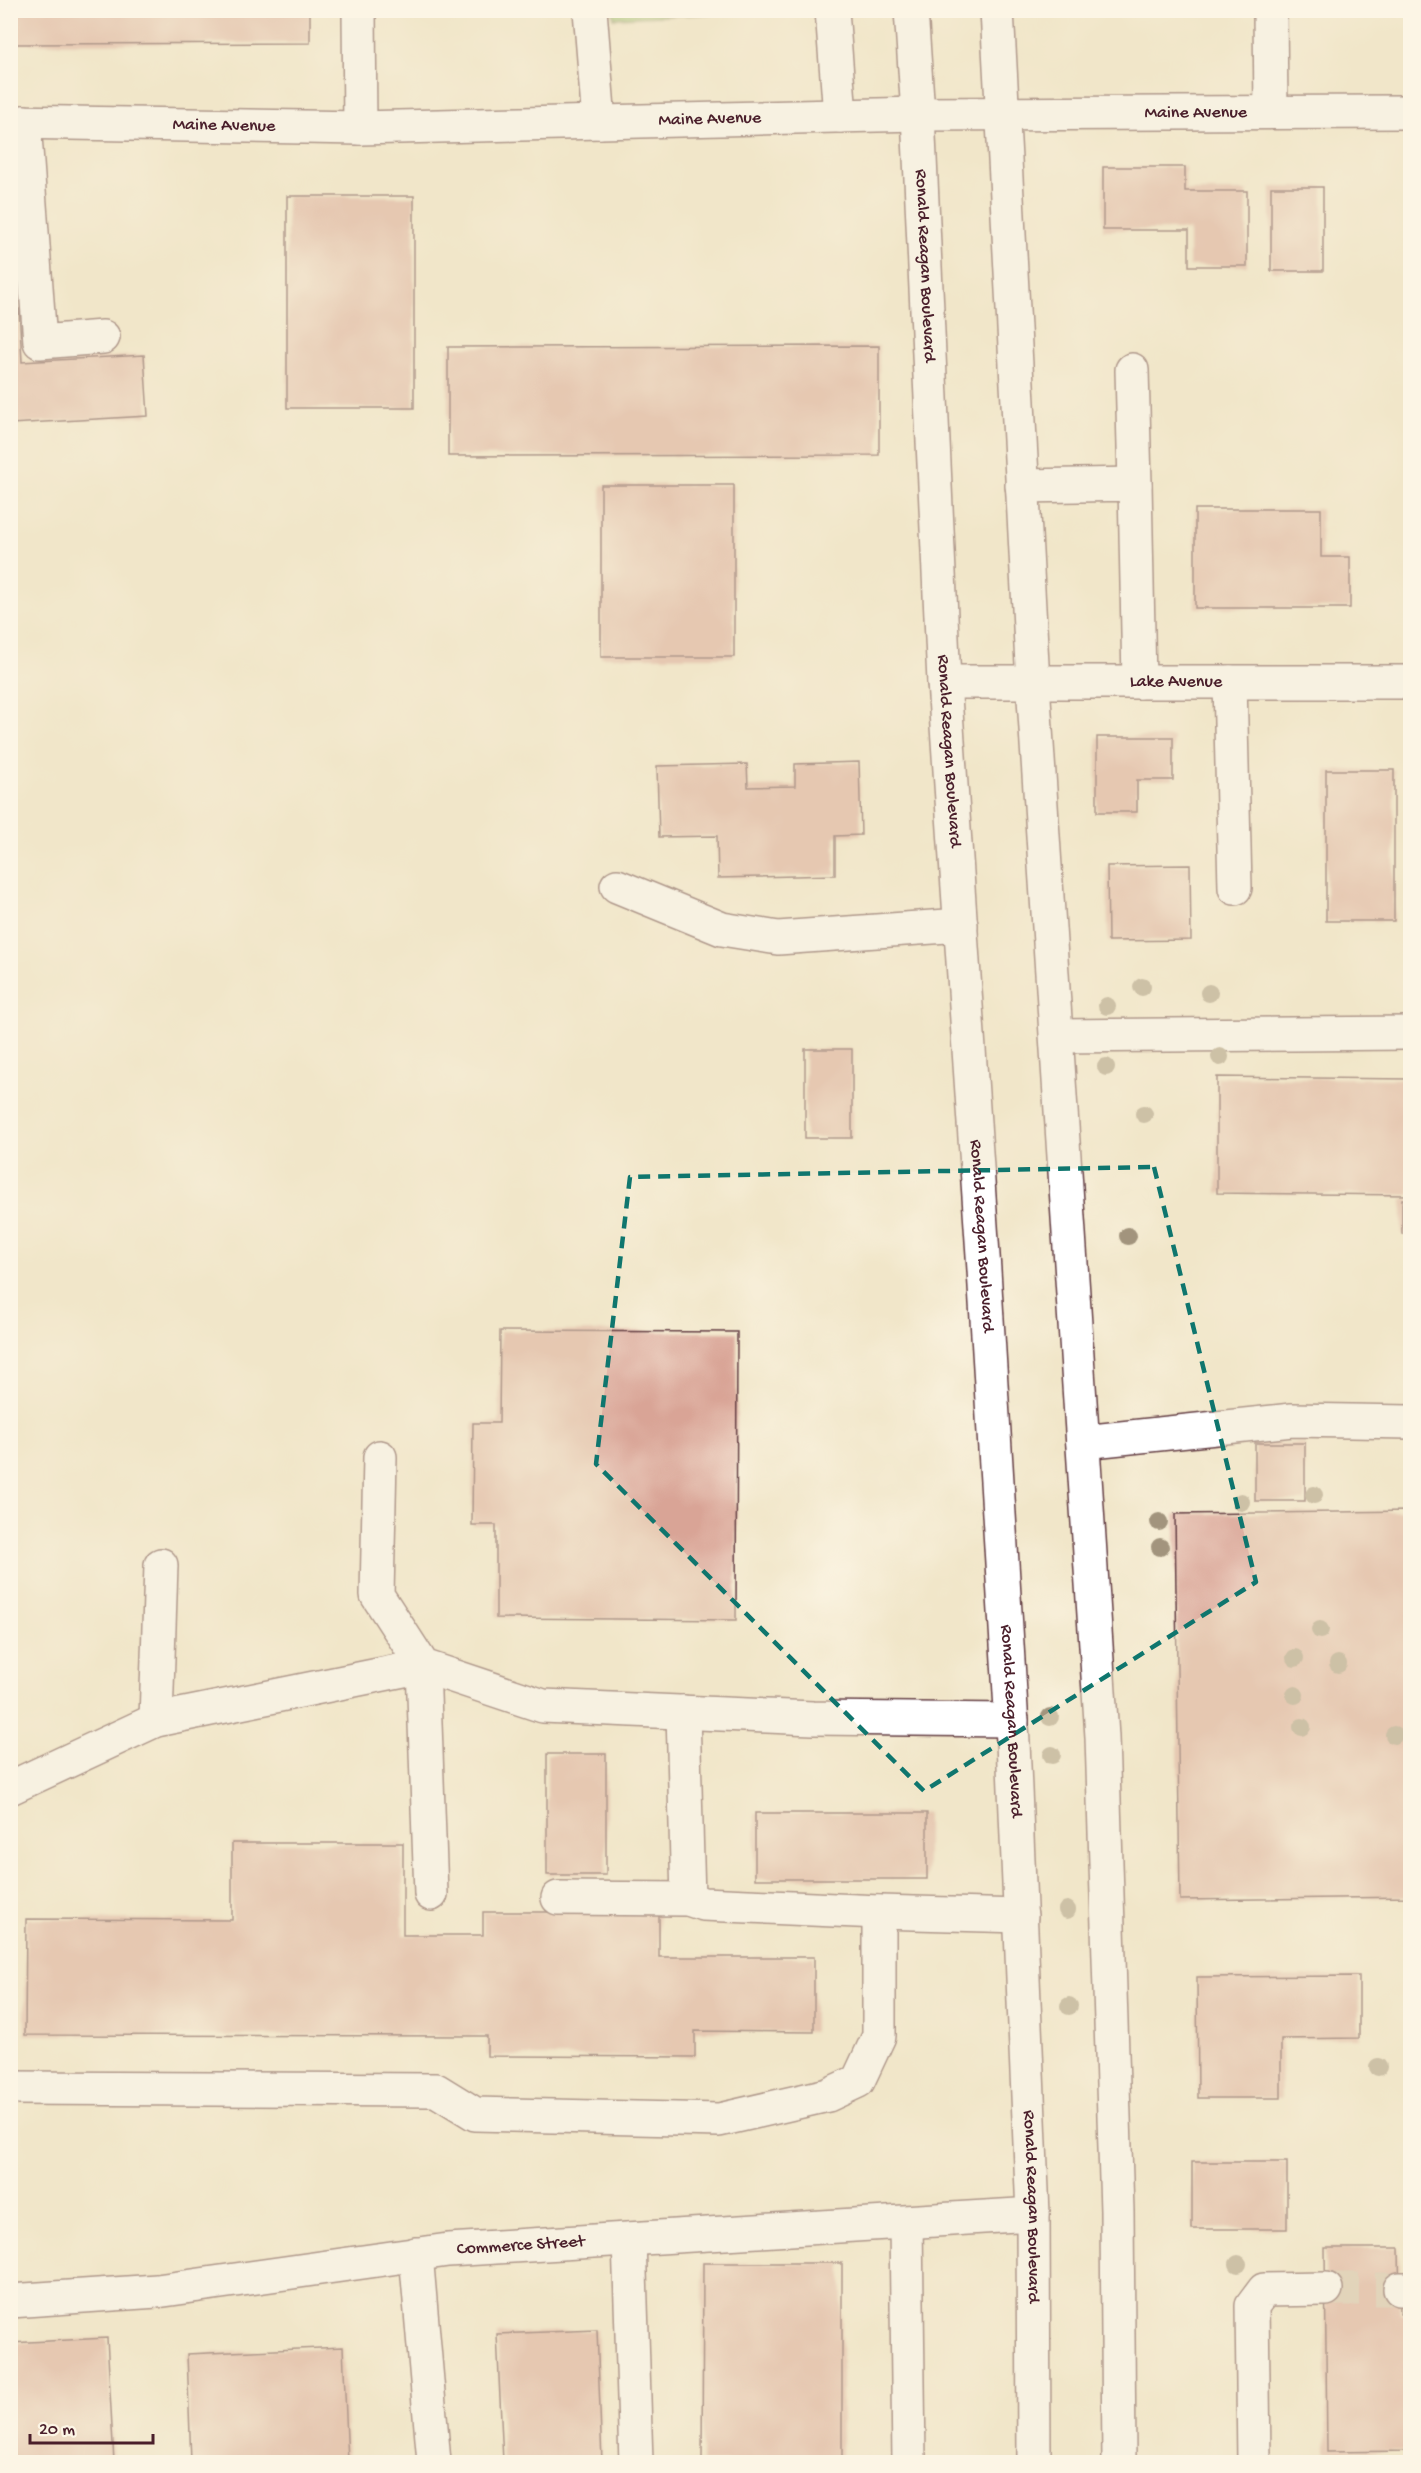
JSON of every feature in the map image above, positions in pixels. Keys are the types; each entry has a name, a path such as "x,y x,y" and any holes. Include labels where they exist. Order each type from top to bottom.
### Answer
{"main road":[{"path":"359,10 360,128"},
{"path":"590,10 599,122"},
{"path":"832,10 840,116"},
{"name":"Ronald Reagan Boulevard","path":"911,10 918,114 944,682 1012,1720 1033,2214 1034,2463"},
{"path":"997,10 1033,683 1102,1737 1118,2211 1119,2463"},
{"path":"1270,10 1271,112"},
{"name":"Maine Avenue","path":"17,122 360,128 918,114 1410,112"},
{"path":"17,122 40,342 103,337"},
{"path":"1132,370 1138,682"},
{"path":"1022,486 1135,484"},
{"name":"Lake Avenue","path":"944,682 1410,682"},
{"path":"1230,682 1235,888"},
{"path":"617,886 722,929 778,938 960,925"},
{"path":"1057,1036 1410,1033"},
{"path":"1083,1442 1292,1420 1410,1422"},
{"path":"380,1457 376,1595 423,1666 431,1894"},
{"path":"156,1720 161,1565"},
{"path":"10,1788 156,1720 423,1666 543,1706 813,1718 1012,1720"},
{"path":"683,1712 688,1899"},
{"path":"558,1898 688,1899 702,1904 1021,1916"},
{"path":"10,2088 436,2090 475,2114 719,2120 828,2095 858,2081 879,2036 879,1912"},
{"name":"Commerce Street","path":"10,2301 157,2291 448,2250 1033,2214"},
{"path":"906,2223 909,2463"},
{"path":"628,2239 636,2463"},
{"path":"416,2254 434,2463"},
{"path":"1254,2463 1252,2306 1264,2290 1326,2289"}],"highlighted area":[{"path":"1154,1167 1256,1582 924,1791 596,1464 630,1177"}],"green space":[{"path":"775,10 614,18 613,11"}],"building":[{"path":"10,10 310,10 310,43 10,44"},
{"path":"1103,167 1185,167 1185,191 1247,191 1247,266 1189,266 1189,230 1103,230"},
{"path":"1271,187 1323,187 1323,271 1271,271"},
{"path":"287,196 414,196 414,408 287,408"},
{"path":"19,309 22,362 144,355 148,416 10,424 10,310"},
{"path":"879,346 879,455 448,456 448,347"},
{"path":"601,485 734,485 734,657 601,657"},
{"path":"1195,509 1321,509 1321,557 1350,557 1350,608 1195,608"},
{"path":"1097,737 1173,737 1173,780 1137,780 1137,812 1097,812"},
{"path":"859,762 861,835 835,836 835,875 718,878 717,836 659,837 657,766 747,764 748,787 795,786 795,764"},
{"path":"1326,770 1394,770 1394,921 1326,921"},
{"path":"1190,865 1191,940 1108,941 1107,866"},
{"path":"805,1049 852,1049 852,1138 805,1138"},
{"path":"1217,1077 1410,1079 1410,1195 1217,1193"},
{"path":"1402,1199 1410,1199 1410,1234 1402,1234"},
{"path":"500,1331 737,1332 736,1620 496,1618 496,1525 472,1525 473,1423 499,1423"},
{"path":"1255,1443 1305,1443 1305,1501 1255,1501"},
{"path":"1410,1511 1410,1897 1180,1900 1175,1514"},
{"path":"547,1754 606,1754 606,1875 547,1875"},
{"path":"755,1813 927,1813 927,1879 755,1879"},
{"path":"232,1843 403,1843 403,1935 483,1935 483,1912 659,1912 659,1957 814,1957 814,2032 695,2031 695,2057 487,2056 487,2036 25,2035 26,1919 232,1920"},
{"path":"1359,1976 1359,2038 1281,2039 1281,2098 1198,2098 1197,1977"},
{"path":"1192,2162 1287,2162 1287,2229 1192,2229"},
{"path":"1325,2248 1399,2248 1400,2314 1410,2314 1410,2451 1327,2452"},
{"path":"703,2263 842,2263 842,2462 702,2462"},
{"path":"597,2330 602,2462 503,2462 497,2334"},
{"path":"107,2338 114,2462 10,2462 10,2343"},
{"path":"343,2347 348,2462 191,2462 187,2354"}],"tunnel":[{"path":"1326,2289 1400,2289"}]}
